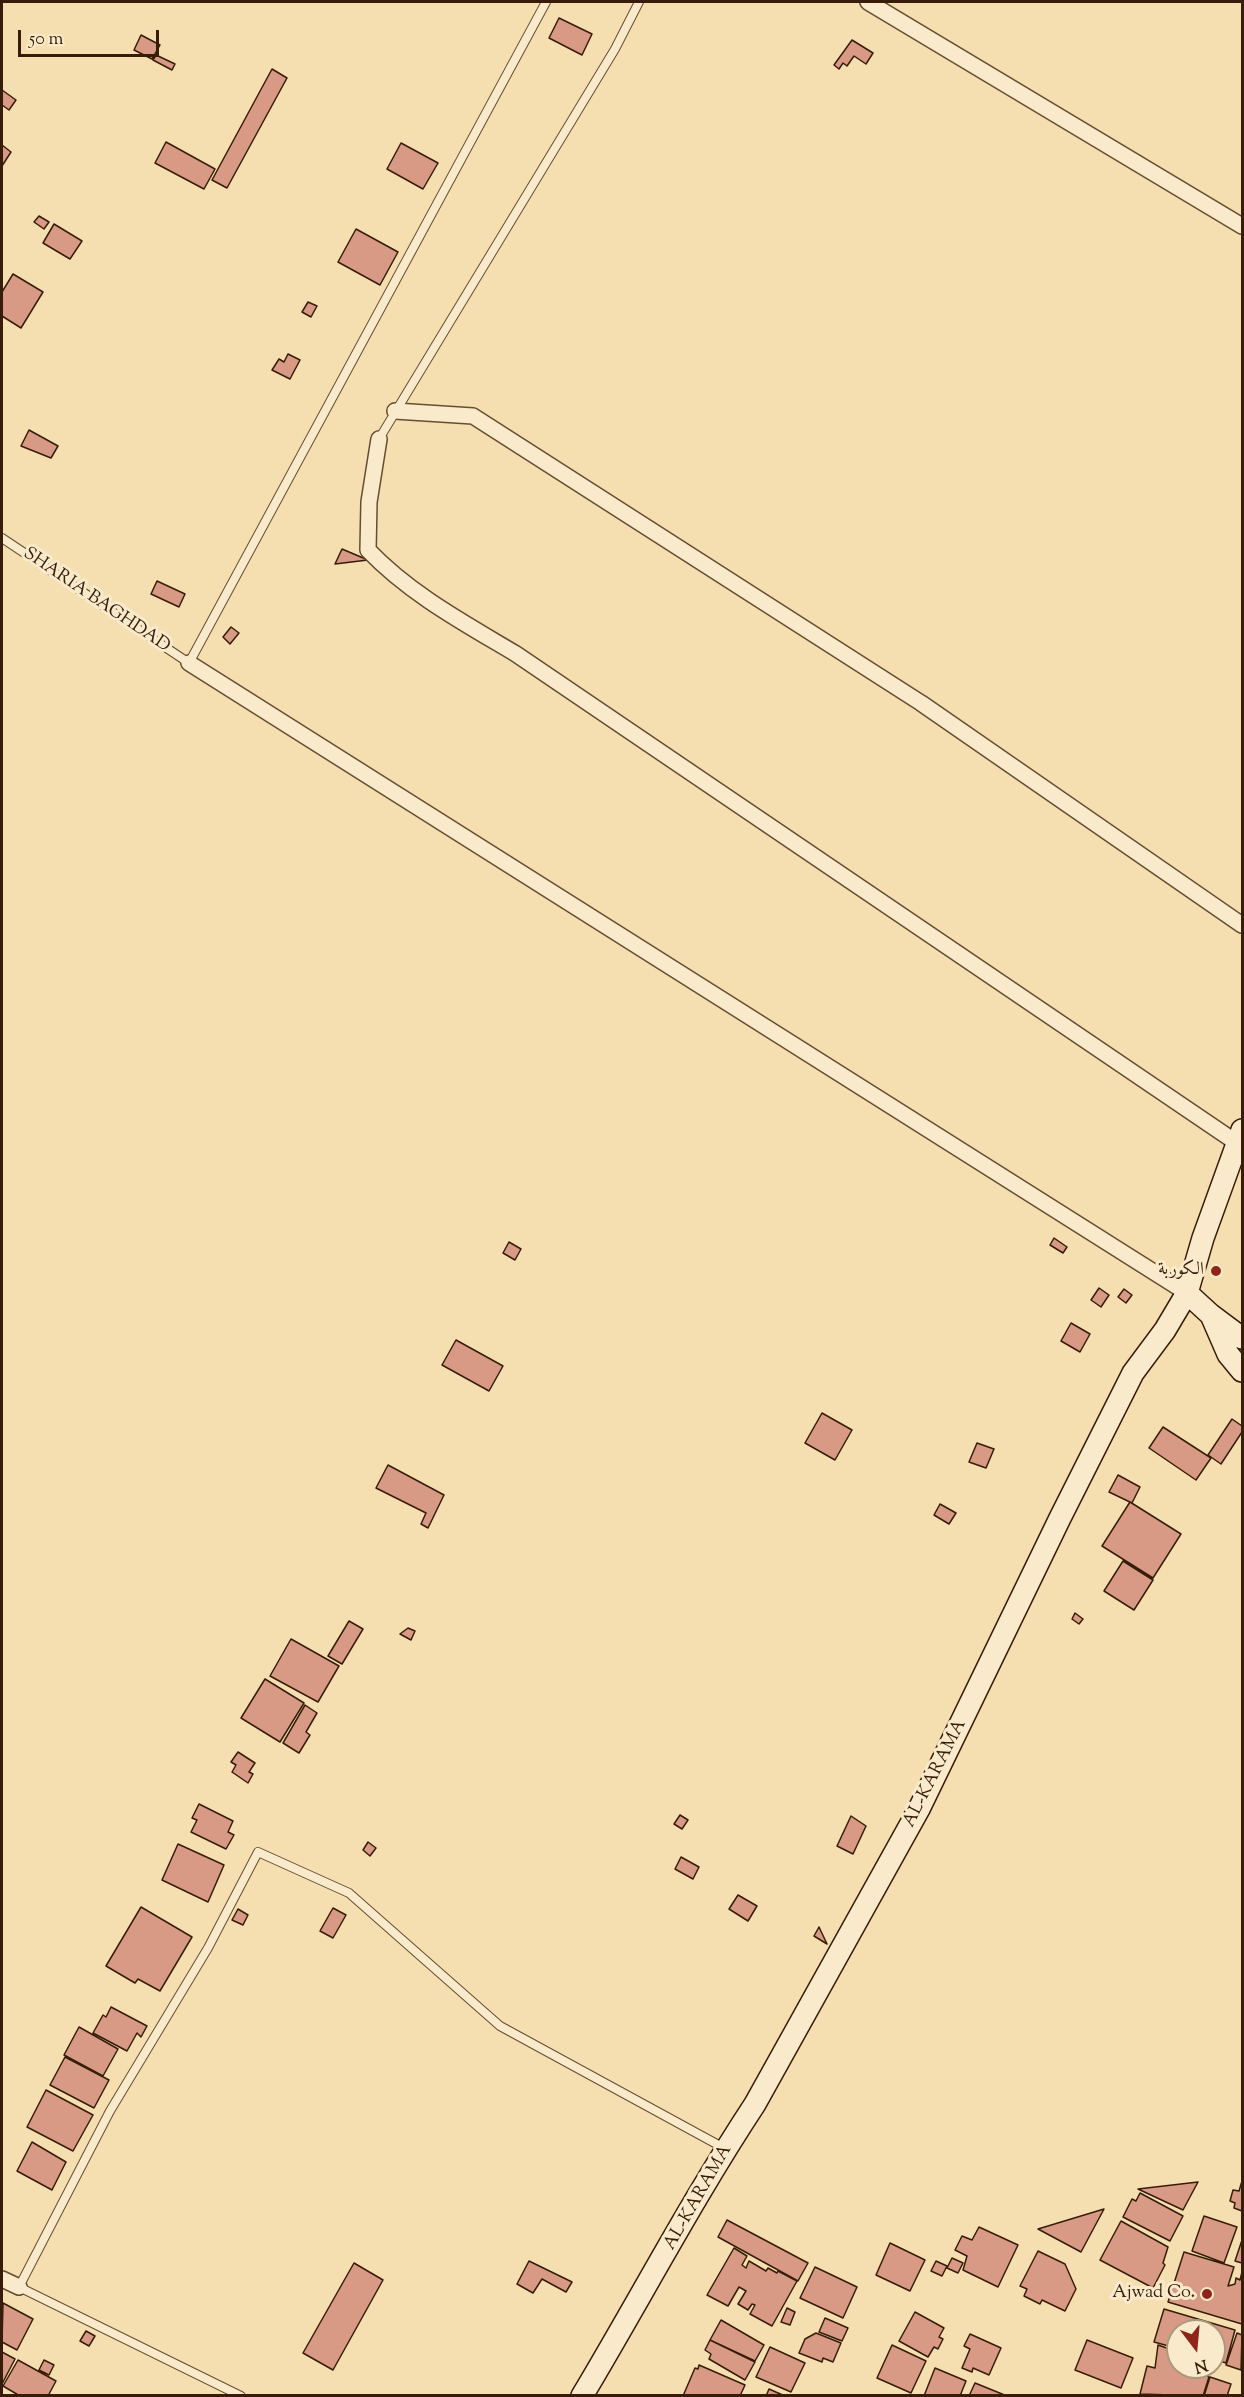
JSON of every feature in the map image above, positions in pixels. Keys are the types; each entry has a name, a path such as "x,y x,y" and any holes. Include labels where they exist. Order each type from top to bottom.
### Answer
{"main road":[{"name":"AL-KARAMA","path":"582,2396 726,2149 755,2104 919,1809 1133,1373 1165,1330 1187,1293 1203,1238 1240,1136"},
{"path":"1187,1293 1211,1316 1242,1338"},
{"path":"1211,1316 1225,1349 1242,1371"}],"street":[{"path":"868,2 1242,226"},
{"path":"395,411 473,416 921,703 1242,925"},
{"path":"379,439 369,502 368,550 390,574 435,606 526,660 1240,1136"},
{"path":"189,663 1187,1293"},
{"path":"2,2279 19,2288"}],"lane":[{"path":"189,663 546,2"},
{"path":"379,439 615,49 639,2"},
{"name":"SHARIA BAGHDAD","path":"2,538 189,663"},
{"path":"241,2396 19,2288 110,2111 208,1948 258,1852 349,1893 500,2026 726,2149"}],"building":[{"path":"559,18 592,34 582,55 549,38"},
{"path":"141,35 160,45 152,59 134,50"},
{"path":"852,40 873,53 866,64 854,56 847,66 843,63 839,69 834,65"},
{"path":"156,55 175,64 172,70 153,60"},
{"path":"272,69 287,78 227,188 212,180"},
{"path":"2,90 16,100 9,110 2,105"},
{"path":"166,142 215,169 204,189 155,163"},
{"path":"401,143 438,163 423,189 387,169"},
{"path":"2,145 11,152 2,166"},
{"path":"39,216 49,222 44,229 34,222"},
{"path":"54,224 82,241 70,259 43,243"},
{"path":"356,229 398,252 380,285 338,262"},
{"path":"13,274 43,292 21,328 2,316 2,292"},
{"path":"308,302 317,306 311,317 302,312"},
{"path":"288,354 300,360 290,379 272,370 279,359 284,362"},
{"path":"29,430 58,446 51,458 21,446"},
{"path":"342,549 368,560 335,564"},
{"path":"157,581 185,594 179,607 151,594"},
{"path":"231,627 239,633 230,644 223,637"},
{"path":"1054,1238 1067,1247 1063,1253 1050,1245"},
{"path":"509,1242 521,1249 515,1260 503,1253"},
{"path":"1099,1288 1109,1295 1101,1307 1091,1300"},
{"path":"1124,1289 1132,1295 1126,1303 1118,1297"},
{"path":"1071,1323 1090,1334 1080,1352 1061,1341"},
{"path":"456,1340 503,1366 489,1391 442,1365"},
{"path":"822,1413 852,1430 835,1460 805,1443"},
{"path":"1232,1419 1242,1426 1242,1432 1221,1464 1208,1455"},
{"path":"1163,1427 1211,1458 1196,1480 1149,1448"},
{"path":"977,1443 994,1449 986,1468 969,1462"},
{"path":"388,1465 444,1495 428,1528 421,1524 426,1513 376,1488"},
{"path":"1118,1475 1140,1487 1132,1503 1109,1492"},
{"path":"1130,1502 1181,1534 1153,1578 1102,1546"},
{"path":"940,1504 956,1513 949,1524 934,1515"},
{"path":"1123,1561 1153,1580 1134,1610 1104,1591"},
{"path":"1075,1613 1083,1619 1079,1624 1072,1619"},
{"path":"349,1621 363,1629 342,1664 328,1656"},
{"path":"408,1628 415,1631 411,1640 400,1634"},
{"path":"291,1639 339,1666 318,1702 270,1676"},
{"path":"265,1679 304,1703 280,1742 241,1718"},
{"path":"305,1705 317,1713 306,1732 310,1735 299,1753 283,1743"},
{"path":"238,1752 255,1763 249,1772 253,1774 248,1783 232,1772 236,1765 231,1762"},
{"path":"199,1804 233,1821 228,1832 234,1835 226,1849 191,1832 197,1820 192,1818"},
{"path":"680,1815 688,1820 682,1829 674,1824"},
{"path":"851,1816 866,1826 853,1854 837,1846"},
{"path":"368,1842 376,1848 370,1856 363,1850"},
{"path":"178,1844 224,1865 208,1902 162,1880"},
{"path":"681,1857 699,1867 693,1879 675,1869"},
{"path":"738,1895 757,1906 748,1921 729,1909"},
{"path":"141,1907 192,1937 160,1991 138,1979 135,1983 106,1966"},
{"path":"333,1908 346,1915 333,1938 320,1931"},
{"path":"238,1909 248,1915 243,1925 232,1920"},
{"path":"819,1927 827,1944 814,1936"},
{"path":"111,2007 147,2026 141,2037 137,2033 127,2051 93,2033 103,2015 106,2017"},
{"path":"79,2027 118,2049 103,2076 64,2055"},
{"path":"65,2057 109,2080 94,2108 50,2085"},
{"path":"46,2090 93,2115 73,2151 27,2127"},
{"path":"32,2142 66,2162 52,2190 17,2171"},
{"path":"1242,2181 1242,2211 1234,2208 1235,2203 1230,2201 1233,2190 1239,2191"},
{"path":"1198,2182 1183,2210 1138,2189"},
{"path":"1140,2193 1183,2216 1170,2241 1123,2217 1132,2199 1136,2201"},
{"path":"1104,2209 1081,2252 1038,2229"},
{"path":"1204,2216 1237,2227 1224,2263 1192,2251"},
{"path":"727,2220 808,2263 798,2281 718,2237"},
{"path":"1121,2221 1168,2247 1163,2263 1165,2265 1153,2288 1100,2260"},
{"path":"979,2227 1018,2245 998,2287 963,2270 967,2256 955,2250 962,2236 972,2240"},
{"path":"1242,2240 1242,2263 1235,2261"},
{"path":"890,2243 925,2260 910,2291 876,2275"},
{"path":"734,2248 747,2256 742,2265 746,2268 749,2261 766,2271 768,2268 777,2273 778,2271 797,2281 772,2326 750,2314 755,2305 752,2304 748,2310 738,2304 746,2291 739,2287 728,2306 707,2295"},
{"path":"1038,2251 1065,2264 1076,2289 1065,2311 1042,2300 1040,2304 1024,2296 1027,2289 1020,2286"},
{"name":"Ajwad Co.","path":"1184,2252 1234,2267 1228,2286 1235,2284 1236,2278 1240,2280 1242,2272 1242,2324 1168,2302"},
{"path":"952,2258 963,2263 958,2273 947,2268"},
{"path":"529,2261 572,2282 566,2292 542,2279 533,2293 517,2284"},
{"path":"936,2261 947,2266 942,2276 931,2271"},
{"path":"354,2263 383,2280 333,2370 303,2353"},
{"path":"815,2267 857,2287 843,2318 800,2298"},
{"path":"3,2303 33,2319 17,2350 2,2342"},
{"path":"787,2308 795,2312 790,2325 781,2322"},
{"path":"1164,2309 1198,2319 1166,2319 1166,2345 1154,2342"},
{"path":"915,2312 944,2328 939,2337 943,2339 938,2349 934,2347 928,2357 899,2341"},
{"path":"825,2318 848,2328 842,2341 819,2332"},
{"path":"721,2320 764,2345 755,2361 710,2340"},
{"path":"1226,2327 1235,2330 1226,2363"},
{"path":"86,2331 95,2336 89,2346 80,2341"},
{"path":"816,2333 841,2343 833,2362 823,2358 822,2362 799,2353 805,2339"},
{"path":"1237,2333 1242,2335 1241,2370 1226,2365"},
{"path":"970,2334 1001,2348 989,2375 973,2368 972,2372 962,2368 970,2349 964,2346"},
{"path":"710,2340 755,2362 745,2380 709,2359 711,2354 705,2350"},
{"path":"1087,2340 1133,2358 1121,2388 1075,2370"},
{"path":"892,2345 926,2361 911,2393 877,2378"},
{"path":"1158,2345 1166,2348 1166,2379 1208,2379 1203,2396 1140,2394 1147,2366 1155,2368"},
{"path":"770,2347 805,2363 791,2392 756,2377"},
{"path":"2,2352 15,2359 2,2384"},
{"path":"18,2360 56,2381 48,2396 20,2396 3,2386"},
{"path":"44,2360 54,2365 49,2375 39,2370"},
{"path":"699,2365 745,2385 740,2396 683,2396 695,2368 698,2369"},
{"path":"935,2368 966,2381 960,2396 924,2396"},
{"path":"1209,2379 1231,2384 1227,2396 1204,2396"},
{"path":"975,2383 1007,2396 969,2396"},
{"path":"769,2389 785,2396 766,2396"}],"place":[{"name":"الكوربة","path":"1216,1271"},
{"name":"Ajwad Co.","path":"1207,2294"}]}
